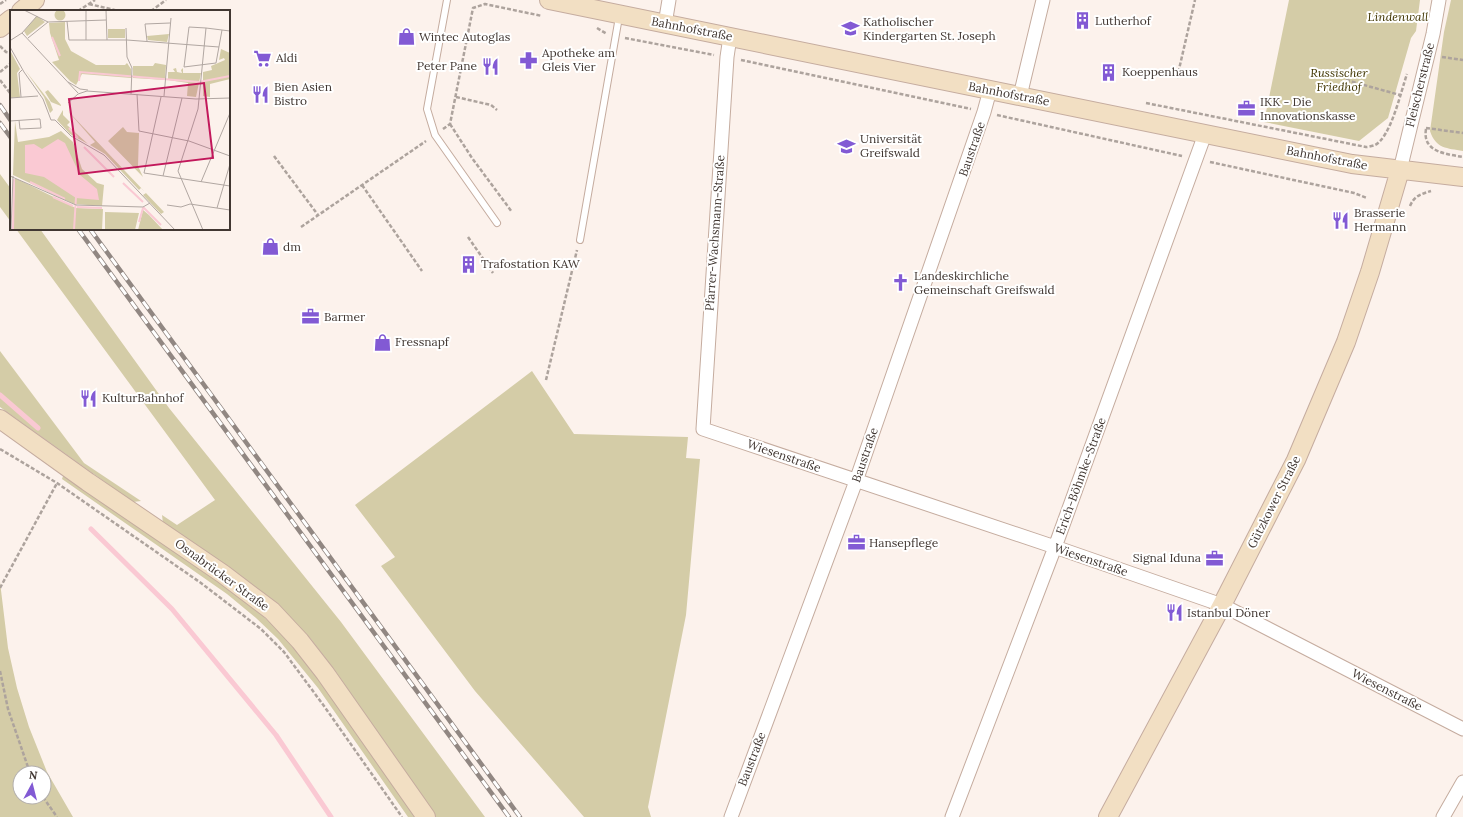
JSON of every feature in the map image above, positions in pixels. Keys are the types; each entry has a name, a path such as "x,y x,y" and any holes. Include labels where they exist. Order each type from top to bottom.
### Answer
{"main road":[{"path":"22,10 35,0"},
{"name":"Bahnhofstraße","path":"547,8 619,15 1352,164 1463,177"},
{"path":"0,28 10,20"},
{"name":"Gützkower Straße","path":"1108,817 1222,605 1296,460 1346,342 1370,272 1400,170"},
{"name":"Osnabrücker Straße","path":"0,418 88,482 223,574 272,611 300,641 325,672 426,817"}],"street":[{"path":"665,24 669,0"},
{"path":"1020,96 1043,0"},
{"name":"Fleischerstraße","path":"1400,170 1435,25 1439,0"},
{"name":"Pfarrer-Wachsmann-Straße","path":"703,429 727,57 730,37"},
{"name":"Baustraße","path":"731,817 856,481 984,112 990,90"},
{"name":"Erich-Böhmke-Straße","path":"952,817 1055,547 1206,134"},
{"name":"Wiesenstraße","path":"703,429 1055,547 1222,605 1463,729"},
{"path":"1443,817 1463,782"}],"lane":[{"path":"447,0 427,109 435,135 496,223"},
{"path":"580,240 619,15"}],"path":[{"path":"0,5 6,0"},
{"path":"80,10 95,0"},
{"path":"152,10 166,0"},
{"path":"1177,78 1195,0"},
{"path":"89,4 115,10"},
{"path":"301,227 450,124 473,8 485,4 547,8"},
{"path":"596,27 607,34 616,36 727,57 984,112 1197,160 1354,193 1366,198"},
{"path":"1,47 6,52 10,53"},
{"path":"1439,57 1463,60"},
{"path":"0,72 10,64"},
{"path":"0,80 10,93"},
{"path":"1346,80 1400,95"},
{"path":"456,97 491,105 497,110"},
{"path":"1140,102 1170,106 1366,147 1375,145 1383,138 1391,123"},
{"path":"1428,121 1425,136 1430,145 1439,152 1463,157"},
{"path":"450,124 472,158 512,212"},
{"path":"1426,128 1463,133"},
{"path":"274,156 318,215"},
{"path":"362,185 422,271"},
{"path":"1410,206 1413,199 1419,195 1434,190"},
{"path":"468,237 493,273"},
{"path":"546,380 580,240"},
{"path":"0,449 57,483 201,583 261,629 284,652 402,817"},
{"path":"0,588 57,483"},
{"path":"0,671 8,708 27,765"},
{"path":"48,805 56,817"}],"green space":[{"name":"Russischer Friedhof","path":"1289,0 1420,0 1416,31 1411,38 1388,118 1359,141 1264,122"},
{"path":"1451,0 1463,0 1463,151 1443,147 1435,141 1430,131 1444,32"},
{"path":"0,174 10,188 10,221 0,207"},
{"path":"17,230 41,230 169,408 341,622 485,817 436,817 336,672 310,638 296,624 163,524 162,515 177,525 215,500"},
{"path":"0,351 84,463 141,501 133,502 0,407"},
{"path":"532,371 574,434 688,437 686,458 700,459 686,615 648,807 651,817 584,817 475,691 381,566 395,557 355,505"},
{"path":"64,473 245,600 275,627 298,651 416,817 408,817 318,688 278,639 227,594 62,479"},
{"path":"0,582 8,648 17,688 29,727 44,765 12,765 12,805 52,805 52,781 73,817 0,817"}],"waterway":[{"path":"0,395 38,428"},
{"path":"91,529 172,609 276,735 331,817"}],"railway":[{"path":"0,105 10,120"},
{"path":"0,123 10,137"},
{"path":"79,230 509,817"},
{"path":"91,230 520,817"}],"place":[{"name":"Lutherhof","path":"1082,21"},
{"name":"Katholischer Kindergarten St. Joseph","path":"850,29"},
{"name":"Wintec Autoglas","path":"406,37"},
{"name":"Aldi","path":"263,58"},
{"name":"Apotheke am Gleis Vier","path":"529,60"},
{"name":"Peter Pane","path":"490,66"},
{"name":"Koeppenhaus","path":"1109,72"},
{"name":"Bien Asien Bistro","path":"261,94"},
{"name":"IKK - Die Innovationskasse","path":"1247,109"},
{"name":"Universität Greifswald","path":"847,146"},
{"name":"Brasserie Hermann","path":"1341,220"},
{"name":"dm","path":"270,247"},
{"name":"Trafostation KAW","path":"468,264"},
{"name":"Landeskirchliche Gemeinschaft Greifswald","path":"901,283"},
{"name":"Barmer","path":"311,317"},
{"name":"Fressnapf","path":"382,342"},
{"name":"KulturBahnhof","path":"89,398"},
{"name":"Hansepflege","path":"856,543"},
{"name":"Signal Iduna","path":"1214,558"},
{"name":"Istanbul Döner","path":"1174,613"}],"park label":[{"name":"Lindenwall","path":"1398,17"}]}
